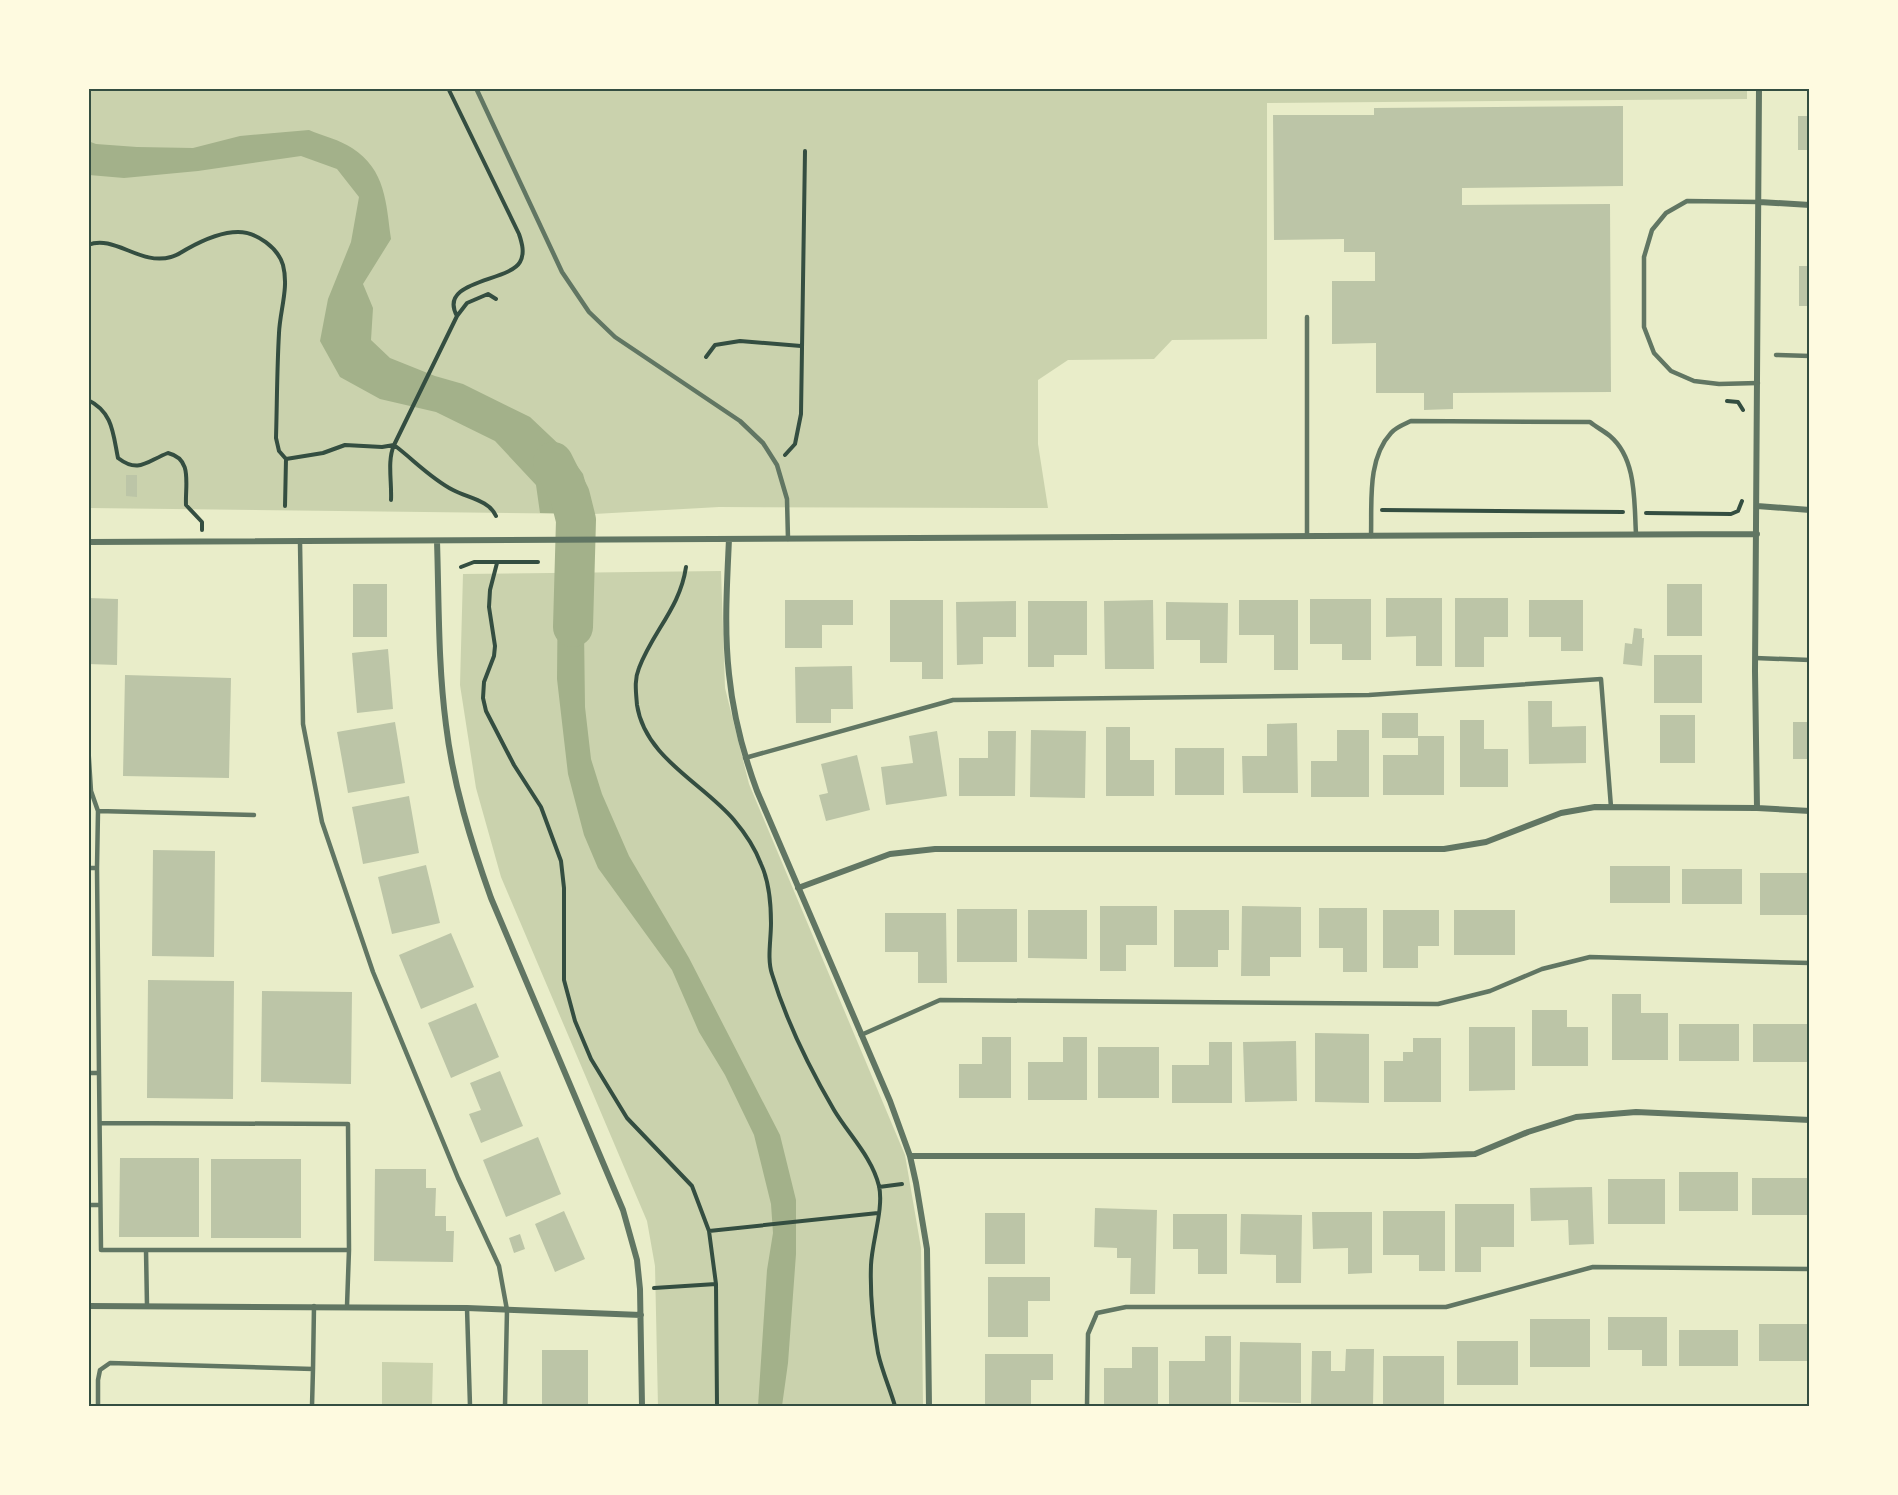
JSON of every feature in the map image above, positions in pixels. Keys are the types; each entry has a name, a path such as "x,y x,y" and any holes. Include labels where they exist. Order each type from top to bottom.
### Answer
{"street":[{"path":"1757,808 1755,658 1760,88"},
{"path":"1759,202 1809,205"},
{"path":"1757,506 1809,510"},
{"path":"88,542 1757,534"},
{"path":"729,539 726,632 729,674 745,758 798,888 890,1101 910,1156 927,1248 929,1407"},
{"path":"437,541 440,660 446,726 457,788 473,849 491,898 623,1210 637,1260 640,1289 642,1407"},
{"path":"798,888 890,854 935,849 1444,849 1486,842 1561,813 1595,807 1757,808 1809,811"},
{"path":"910,1156 1475,1154 1528,1132 1576,1117 1636,1113 1809,1120"},
{"path":"88,1306 347,1306 641,1315"}],"lane":[{"path":"476,88 562,272 589,312 615,337 740,421 763,443 777,465 787,499 788,539"},
{"path":"1758,384 1719,384 1694,381 1671,371 1654,353 1644,327 1644,257 1652,230 1666,213 1687,201 1759,202"},
{"path":"1307,316 1307,536"},
{"path":"1776,355 1809,356"},
{"path":"1371,536 1373,480 1378,452 1392,431 1411,421 1590,422 1611,437 1625,457 1633,481 1636,534"},
{"path":"300,542 303,724 322,822 373,972 458,1178 499,1266 507,1310 505,1407"},
{"path":"1755,658 1809,660"},
{"path":"745,758 953,700 1369,695 1602,679 1611,807"},
{"path":"88,744 91,791 98,811 101,1250 349,1250"},
{"path":"98,811 254,815"},
{"path":"88,868 97,867"},
{"path":"861,1036 940,1000 1438,1004 1490,991 1542,969 1590,957 1809,963"},
{"path":"88,1073 99,1073"},
{"path":"100,1123 348,1124 347,1306"},
{"path":"88,1205 100,1205"},
{"path":"146,1250 147,1306"},
{"path":"1087,1407 1088,1334 1097,1313 1126,1307 1446,1307 1593,1267 1809,1269"},
{"path":"312,1407 314,1306"},
{"path":"467,1308 470,1407"},
{"path":"98,1407 100,1370 110,1363 313,1369"}],"path":[{"path":"448,88 519,234 523,248 520,262 513,270 462,289 453,303 457,316"},
{"path":"777,465 795,444 801,414 805,151"},
{"path":"88,245 103,241 138,255 156,259 172,257 207,238 239,232 249,233 262,239 273,248 282,262 285,276 279,332 276,438 279,451 286,459 285,506"},
{"path":"390,500 392,477 390,455 394,444 457,316 466,303 488,294 496,299"},
{"path":"706,357 715,345 740,341 801,346"},
{"path":"88,400 106,414 113,427 118,458 128,466 144,465 168,453 183,460 186,470 186,505 202,522 203,542"},
{"path":"1727,401 1738,402 1743,408 1743,414"},
{"path":"286,459 323,453 345,444 382,447 394,444"},
{"path":"394,444 428,475 455,491 489,505 496,516"},
{"path":"1372,510 1614,510 1635,513 1731,514 1738,511 1743,493"},
{"path":"461,567 474,562 538,562"},
{"path":"497,563 490,590 489,607 495,646 494,656 484,682 483,698 486,711 514,765 542,807 561,861 564,888 564,980 575,1021 591,1059 627,1118 692,1186 709,1231 716,1284 717,1407"},
{"path":"686,567 683,585 675,604 639,668 635,685 638,708 649,738 681,772 733,819 763,866 771,904 770,971 776,988 804,1054 826,1097 860,1146 872,1167 879,1186 871,1268 875,1332 878,1355 895,1407"},
{"path":"879,1186 916,1183"},
{"path":"709,1231 878,1213"},
{"path":"640,1289 716,1284"}],"shaded area":[{"path":"89,89 1747,89 1747,99 1267,103 1267,339 1172,340 1154,359 1068,360 1038,380 1038,444 1048,508 719,507 594,514 89,508"},
{"path":"309,130 352,148 372,166 382,188 391,239 363,284 373,308 371,340 390,358 435,376 463,384 530,417 567,452 583,474 594,514 540,513 536,485 495,441 436,412 380,399 340,377 320,341 328,299 351,242 359,197 337,169 301,156 198,171 124,178 89,175 88,141 96,144 137,147 193,148 240,136"},
{"path":"721,571 725,688 749,784 905,1155 921,1248 923,1406 658,1406 655,1266 647,1221 501,877 476,788 460,685 463,574"},
{"path":"558,572 590,572 584,630 585,707 591,759 602,794 629,856 689,958 780,1135 796,1200 796,1254 788,1363 782,1406 758,1406 767,1270 773,1233 771,1204 754,1135 725,1075 699,1032 672,970 598,868 584,835 568,774 557,679"},
{"path":"382,1362 433,1363 432,1406 382,1406"}],"building":[{"path":"1623,106 1623,186 1462,188 1462,205 1610,204 1611,392 1453,393 1453,409 1424,410 1424,393 1376,393 1376,343 1332,344 1332,281 1375,281 1375,252 1344,252 1344,239 1274,240 1273,115 1374,115 1374,108"},
{"path":"1798,116 1809,116 1809,150 1798,150"},
{"path":"1799,266 1809,266 1809,306 1799,306"},
{"path":"126,475 137,475 137,497 126,496"},
{"path":"353,584 387,584 387,637 353,637"},
{"path":"1667,584 1702,584 1702,636 1667,636"},
{"path":"88,598 118,599 117,665 88,664"},
{"path":"1386,598 1442,598 1442,666 1416,666 1416,636 1386,637"},
{"path":"1455,598 1508,598 1508,637 1484,637 1484,667 1455,667"},
{"path":"1310,599 1371,599 1371,660 1342,660 1342,644 1310,644"},
{"path":"785,600 853,600 853,625 822,625 822,648 785,648"},
{"path":"890,600 943,600 943,679 922,679 922,662 890,662"},
{"path":"1153,600 1154,669 1105,669 1104,601"},
{"path":"1239,600 1298,600 1298,670 1274,670 1274,635 1239,635"},
{"path":"1529,600 1583,600 1583,651 1561,651 1561,637 1529,637"},
{"path":"1016,601 1016,637 983,637 983,664 957,665 956,602"},
{"path":"1028,601 1087,601 1087,655 1054,655 1054,667 1028,667"},
{"path":"1166,602 1228,603 1227,663 1200,663 1200,640 1166,640"},
{"path":"1634,628 1642,629 1642,638 1644,638 1642,666 1623,664 1625,643 1632,644"},
{"path":"388,649 393,709 357,713 352,653"},
{"path":"1654,655 1702,655 1702,703 1654,703"},
{"path":"852,666 853,709 831,709 831,723 796,723 795,667"},
{"path":"125,675 231,678 229,778 123,776"},
{"path":"1528,701 1552,701 1552,727 1586,726 1586,763 1529,764"},
{"path":"1382,713 1418,713 1418,736 1444,736 1444,795 1383,795 1383,755 1418,755 1418,738 1382,738"},
{"path":"1660,715 1695,715 1695,763 1660,763"},
{"path":"1460,720 1484,720 1484,749 1508,749 1508,787 1460,787"},
{"path":"395,722 405,783 348,793 337,732"},
{"path":"1793,722 1809,722 1809,759 1793,759"},
{"path":"1297,723 1298,793 1243,793 1242,756 1267,756 1267,724"},
{"path":"1106,727 1130,727 1130,760 1154,760 1154,796 1106,796"},
{"path":"1031,730 1086,731 1085,798 1030,797"},
{"path":"1337,730 1369,730 1369,797 1311,797 1311,761 1337,761"},
{"path":"937,731 947,796 886,805 881,767 913,763 909,736"},
{"path":"988,731 1016,731 1015,796 959,796 959,758 988,758"},
{"path":"1175,748 1224,748 1224,795 1175,795"},
{"path":"857,755 870,810 826,821 819,795 828,793 821,764"},
{"path":"409,796 419,853 363,864 352,807"},
{"path":"153,850 215,851 214,957 152,956"},
{"path":"426,865 440,923 392,934 378,877"},
{"path":"1610,866 1670,866 1670,903 1610,903"},
{"path":"1682,869 1742,869 1742,904 1682,904"},
{"path":"1760,873 1809,873 1809,915 1760,915"},
{"path":"1100,906 1157,906 1157,945 1126,945 1126,971 1100,971"},
{"path":"1242,906 1301,907 1301,957 1270,957 1270,976 1241,976"},
{"path":"1319,908 1367,908 1367,972 1343,972 1343,948 1319,948"},
{"path":"957,909 1017,909 1017,962 957,962"},
{"path":"1028,910 1087,910 1087,959 1028,958"},
{"path":"1174,910 1229,910 1229,950 1218,950 1218,967 1174,967"},
{"path":"1383,910 1439,910 1439,946 1418,946 1418,968 1383,968"},
{"path":"1454,910 1515,910 1515,955 1454,955"},
{"path":"885,913 946,913 947,983 918,983 918,952 885,952"},
{"path":"451,933 474,987 421,1009 399,955"},
{"path":"148,980 234,981 233,1099 147,1098"},
{"path":"262,991 352,992 351,1084 261,1082"},
{"path":"1612,994 1641,994 1641,1013 1668,1013 1668,1060 1612,1060"},
{"path":"476,1003 499,1057 451,1078 428,1023"},
{"path":"1532,1010 1567,1010 1567,1027 1588,1027 1588,1066 1532,1066"},
{"path":"1679,1024 1739,1024 1739,1061 1679,1061"},
{"path":"1753,1024 1809,1024 1809,1062 1753,1062"},
{"path":"1469,1027 1515,1027 1515,1090 1469,1091"},
{"path":"1315,1033 1369,1034 1369,1103 1315,1102"},
{"path":"982,1037 1011,1037 1011,1098 959,1098 959,1064 982,1064"},
{"path":"1063,1037 1087,1037 1087,1100 1028,1100 1028,1062 1063,1062"},
{"path":"1413,1038 1441,1038 1441,1102 1384,1102 1384,1061 1403,1061 1403,1052 1413,1052"},
{"path":"1296,1041 1297,1101 1245,1102 1243,1042"},
{"path":"1209,1042 1232,1042 1232,1103 1172,1103 1172,1065 1209,1065"},
{"path":"1098,1047 1159,1047 1159,1098 1098,1098"},
{"path":"500,1071 523,1126 481,1143 469,1114 481,1110 470,1083"},
{"path":"538,1137 561,1194 506,1217 483,1160"},
{"path":"120,1158 199,1158 199,1237 119,1237"},
{"path":"211,1159 301,1159 301,1238 211,1238"},
{"path":"375,1169 426,1169 426,1188 436,1188 435,1216 446,1216 446,1231 454,1231 453,1262 374,1261"},
{"path":"1679,1172 1738,1172 1738,1211 1679,1211"},
{"path":"1752,1178 1809,1178 1809,1215 1752,1215"},
{"path":"1608,1179 1665,1179 1665,1224 1608,1224"},
{"path":"1592,1187 1594,1244 1569,1245 1568,1220 1531,1221 1530,1188"},
{"path":"1455,1204 1514,1204 1514,1247 1481,1247 1481,1272 1455,1272"},
{"path":"1095,1208 1157,1210 1155,1294 1130,1294 1131,1258 1117,1258 1117,1248 1094,1247"},
{"path":"564,1211 585,1259 555,1272 535,1224"},
{"path":"1383,1211 1445,1211 1445,1271 1419,1271 1419,1255 1383,1255"},
{"path":"1312,1212 1372,1212 1372,1273 1348,1274 1348,1248 1313,1249"},
{"path":"985,1213 1025,1213 1025,1264 985,1264"},
{"path":"1173,1214 1227,1214 1227,1274 1198,1274 1198,1249 1173,1249"},
{"path":"1241,1214 1302,1215 1301,1283 1276,1283 1276,1255 1240,1254"},
{"path":"520,1234 525,1249 514,1253 509,1238"},
{"path":"988,1277 1050,1277 1050,1301 1028,1301 1028,1337 988,1337"},
{"path":"1608,1317 1667,1317 1667,1366 1642,1366 1642,1350 1608,1350"},
{"path":"1530,1319 1590,1319 1590,1367 1530,1367"},
{"path":"1759,1324 1809,1324 1809,1361 1759,1361"},
{"path":"1679,1330 1738,1330 1738,1366 1679,1366"},
{"path":"1205,1336 1231,1336 1231,1405 1169,1405 1169,1361 1205,1361"},
{"path":"1457,1341 1518,1341 1518,1385 1457,1385"},
{"path":"1240,1342 1301,1343 1301,1403 1239,1402"},
{"path":"1132,1347 1158,1347 1158,1404 1104,1404 1104,1368 1132,1368"},
{"path":"1346,1349 1374,1349 1373,1406 1311,1405 1312,1351 1331,1351 1331,1371 1345,1371"},
{"path":"542,1350 588,1350 588,1406 542,1406"},
{"path":"985,1354 1053,1354 1053,1380 1031,1380 1031,1406 985,1406"},
{"path":"1383,1356 1444,1356 1444,1406 1383,1406"}],"waterway":[{"path":"553,462 570,496 576,520 573,627"}]}
